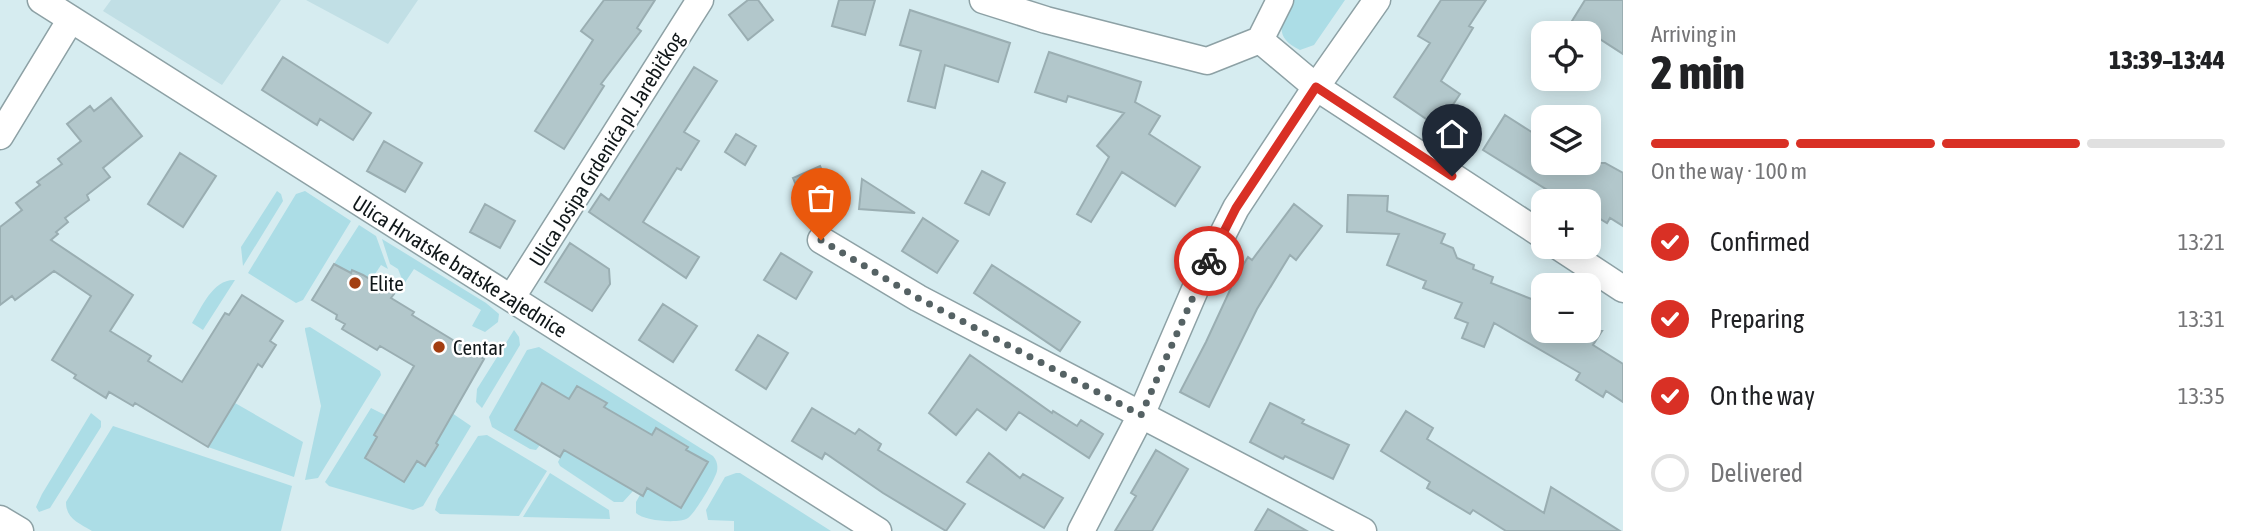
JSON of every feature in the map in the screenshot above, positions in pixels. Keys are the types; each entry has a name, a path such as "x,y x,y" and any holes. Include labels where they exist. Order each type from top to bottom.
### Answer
{"street":[{"name":"Ulica Hrvatske bratske zajednice","path":"41,0 878,531"},
{"name":"Ulica Josipa Grdenića pl. Jarebičkog","path":"512,298 700,0"},
{"path":"983,0 1046,20 1207,61 1260,40 1280,0"},
{"path":"1081,531 1141,415 1197,285 1236,208 1377,0"},
{"path":"0,136 71,19"},
{"path":"1260,40 1316,87 1531,228"},
{"path":"821,240 918,298 1363,531"},
{"path":"1577,259 1623,289"},
{"path":"0,519 20,531"}],"shaded area":[{"path":"111,0 281,0 222,85 103,11"},
{"path":"306,0 418,0 388,44"},
{"path":"1291,0 1345,0 1314,45 1300,50 1291,45 1283,35 1282,22"},
{"path":"277,191 283,201 243,266 241,247"},
{"path":"305,191 351,221 303,300 296,303 248,273 296,194"},
{"path":"359,225 376,236 388,269 381,265 371,280 334,264"},
{"path":"382,239 486,303 499,314 498,322 485,332 472,326 481,310 414,269 404,284 398,269 390,264"},
{"path":"235,280 203,330 192,323 214,289 227,281"},
{"path":"310,327 380,371 381,375 318,478 305,480 321,406 305,330"},
{"path":"514,330 520,345 482,408 476,402 477,389"},
{"path":"539,347 713,456 717,471 709,489 688,518 670,521 646,518 636,513 636,502 647,488 681,508 707,462 686,450 688,446 657,428 652,435 604,407 606,403 577,386 569,399 543,384 540,445 536,450 492,427 489,417 527,350"},
{"path":"230,402 303,442 294,477 208,447 223,422"},
{"path":"371,408 385,415 365,458 404,482 417,461 426,466 438,445 433,442 449,411 471,426 423,506 413,510 329,486 325,482"},
{"path":"91,413 101,421 101,427 50,508 39,512 36,507 42,494"},
{"path":"113,426 292,486 281,531 92,531 78,523 68,513 66,502"},
{"path":"487,435 547,471 519,516 440,514 435,510 438,499 478,436"},
{"path":"564,450 633,491 623,502 614,502 560,466 558,462"},
{"path":"550,473 609,510 610,519 523,517"},
{"path":"736,473 831,531 734,531 734,521 708,520 706,510 725,477"}],"building":[{"path":"604,0 655,0 637,28 641,31 601,84 604,86 564,149 535,131 593,40 581,31"},
{"path":"748,0 758,0 773,20 748,40 729,15"},
{"path":"839,0 875,0 865,35 832,26"},
{"path":"1441,0 1486,0 1469,26 1473,28 1441,81 1460,94 1438,127 1394,97 1430,43 1418,36"},
{"path":"1585,0 1623,0 1623,54 1601,40 1601,21 1572,21"},
{"path":"910,10 1010,43 998,82 945,65 935,108 908,101 921,51 900,45"},
{"path":"1049,52 1141,82 1135,102 1160,116 1149,134 1200,167 1175,206 1122,172 1091,222 1077,214 1109,157 1097,146 1124,113 1068,96 1066,102 1035,92"},
{"path":"283,57 371,113 353,140 320,119 317,125 262,90"},
{"path":"694,67 717,81 684,132 699,141 681,170 677,168 643,222 699,257 686,278 589,212 601,194 609,200"},
{"path":"111,98 142,136 103,168 110,177 87,195 89,200 65,218 68,222 51,240 133,295 110,331 151,356 148,361 182,382 225,313 229,315 242,295 283,321 270,341 276,345 262,367 258,364 208,447 135,403 133,406 109,392 106,398 52,360 91,296 54,271 15,300 12,296 0,305 0,227 22,210 16,203 40,185 37,182 62,164 58,159 81,141 67,124 90,106 94,111"},
{"path":"1505,115 1531,132 1531,175 1601,175 1601,163 1605,163 1623,173 1623,226 1610,218 1607,223 1601,219 1601,189 1546,189 1483,150"},
{"path":"736,134 756,146 745,165 725,152"},
{"path":"384,141 422,163 405,192 367,171"},
{"path":"180,153 216,176 183,227 148,204"},
{"path":"820,166 837,207 810,218 793,178"},
{"path":"982,171 1005,183 989,215 965,203"},
{"path":"862,179 915,213 859,209"},
{"path":"1348,195 1388,196 1387,211 1445,234 1441,243 1453,248 1457,258 1474,265 1473,269 1493,277 1491,283 1531,299 1531,343 1594,343 1593,345 1623,364 1623,402 1606,391 1603,397 1576,380 1580,373 1494,323 1484,347 1462,338 1468,323 1455,318 1462,303 1423,288 1426,281 1387,265 1399,234 1347,232"},
{"path":"485,204 515,221 500,248 470,232"},
{"path":"1294,204 1322,226 1296,260 1290,255 1257,309 1209,407 1180,392 1230,287 1248,257 1252,260"},
{"path":"923,218 958,241 937,273 902,251"},
{"path":"570,243 609,269 610,284 592,311 545,282"},
{"path":"781,253 812,272 796,299 764,280"},
{"path":"334,264 351,273 352,270 363,275 394,294 391,298 414,312 412,315 484,359 425,466 417,461 404,482 365,458 377,437 374,435 414,366 380,346 377,350 342,329 345,324 336,319 337,315 312,300"},
{"path":"992,265 1080,322 1060,351 974,293"},
{"path":"663,304 697,326 673,362 639,340"},
{"path":"758,335 788,353 766,389 736,370"},
{"path":"970,355 1052,413 1053,411 1077,426 1081,420 1103,434 1089,458 1019,412 1006,430 977,409 956,435 929,413"},
{"path":"542,383 569,399 577,386 607,403 604,407 652,435 656,428 708,462 681,508 647,488 643,496 564,450 560,457 515,430"},
{"path":"1270,403 1304,420 1302,423 1349,445 1333,479 1250,442"},
{"path":"812,408 855,434 859,429 881,444 878,450 965,504 946,531 883,493 825,453 822,459 792,441"},
{"path":"1406,411 1433,428 1427,439 1544,513 1551,487 1620,531 1506,531 1473,510 1470,514 1427,488 1430,482 1381,451"},
{"path":"1156,450 1188,469 1152,531 1115,531 1136,496 1131,493"},
{"path":"989,453 1020,478 1023,474 1063,498 1044,528 967,482"},
{"path":"1268,509 1307,531 1255,531"}],"way so far":[{"path":"821,240 918,298 1141,415 1209,261"}],"place":[{"name":"Elite","path":"355,283"},
{"name":"Centar","path":"439,347"}],"route":[{"path":"1209,261 1236,208 1316,87 1452,176"}]}
